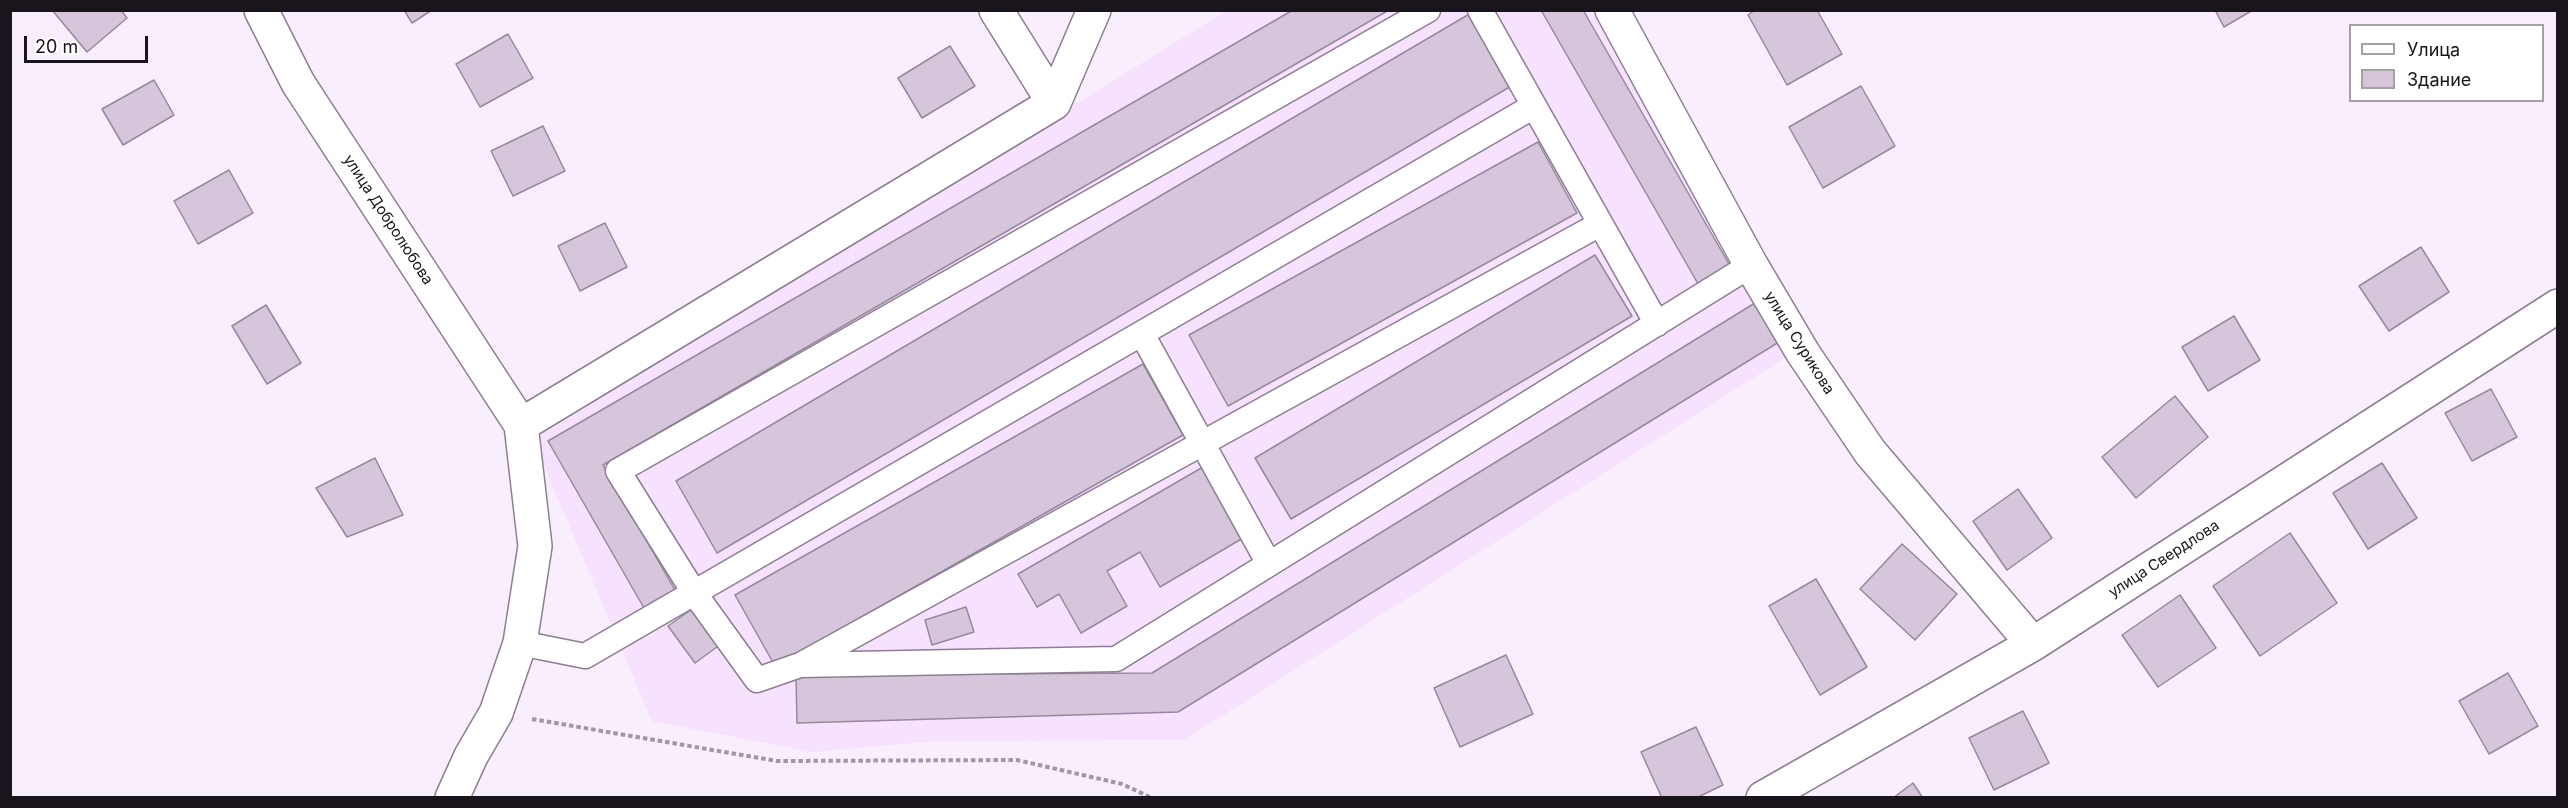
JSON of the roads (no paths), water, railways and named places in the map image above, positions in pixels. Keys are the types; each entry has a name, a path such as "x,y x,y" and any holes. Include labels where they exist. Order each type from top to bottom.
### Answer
{"street":[{"name":"улица Добролюбова","path":"261,10 298,83 522,425"},
{"path":"996,10 1054,103"},
{"path":"452,798 471,756 496,713 520,643 535,546 522,425 1054,103 1094,10"},
{"name":"улица Сурикова","path":"1612,10 1751,266 1803,353 1870,452 2033,644"},
{"name":"улица Свердлова","path":"1762,798 2033,644 2558,306"}],"lane":[{"path":"1428,10 618,471 695,594 757,680 800,665 1600,224"},
{"path":"1480,10 1657,324"},
{"path":"520,643 585,656 1534,106"},
{"path":"800,665 1116,659 1751,266"},
{"path":"1142,334 1269,564"}]}
